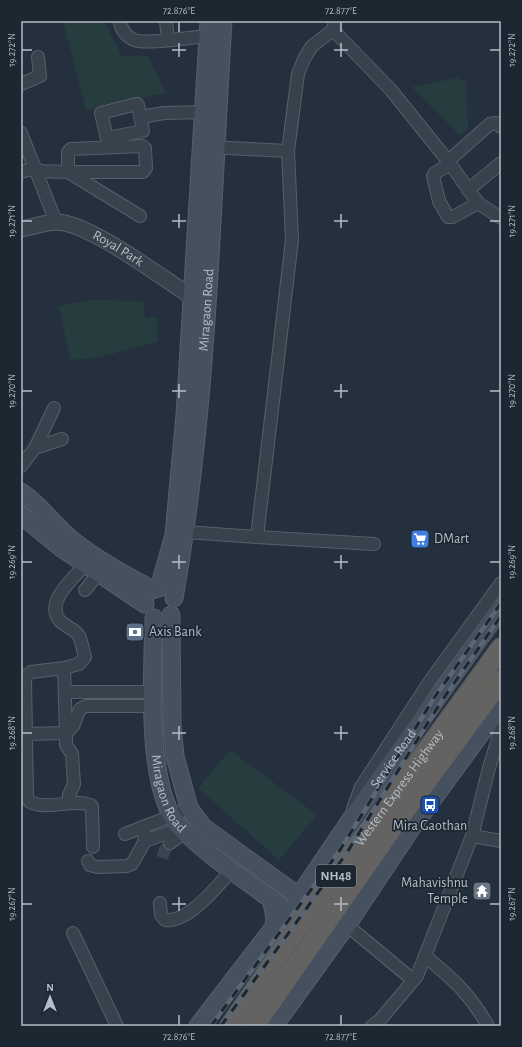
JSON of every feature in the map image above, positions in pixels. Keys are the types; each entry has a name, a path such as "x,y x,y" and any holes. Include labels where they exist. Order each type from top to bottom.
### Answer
{"highway":[{"name":"Western Express Highway","path":"254,1026 340,919 501,648"},
{"name":"Western Express Highway","path":"230,1026 292,936 306,902 451,732 501,680"}],"main road":[{"name":"Miragaon Road","path":"156,612 175,604 174,598 186,532 208,147 223,21"},
{"name":"Miragaon Road","path":"208,28 203,112 208,147"},
{"name":"Miragaon Road","path":"200,299 185,415 174,534 156,589 148,594 156,612 176,762 189,808 203,826 306,902"},
{"path":"26,495 71,540 112,568 156,589 166,589 174,598"},
{"path":"23,519 91,569 156,612"},
{"name":"Service Road","path":"291,914 306,902 349,822 498,603"},
{"name":"Miragaon Road","path":"156,612 153,699 154,735 159,781 179,825 291,914"},
{"path":"274,1026 340,919 411,829 501,706"},
{"path":"198,1026 274,927 275,918 271,898"},
{"path":"291,914 292,936"}],"street":[{"path":"120,21 124,32 135,40 142,42 168,39 208,28"},
{"path":"166,21 168,39"},
{"path":"257,537 292,240 288,151 298,74 304,59 312,46 334,25 391,90 449,162 473,196 501,218"},
{"path":"21,84 40,76 38,57"},
{"path":"141,117 164,113 203,112"},
{"path":"501,127 496,123 490,124 433,176 439,201 448,216 453,217 501,163"},
{"path":"21,133 56,222"},
{"path":"21,172 36,170 68,172 143,172 146,168 145,148 142,146 71,149 68,152 68,172"},
{"path":"208,147 288,151"},
{"path":"68,172 140,216"},
{"path":"473,196 501,172"},
{"name":"Royal Park","path":"21,229 56,222 68,224 87,231 108,242 200,299"},
{"path":"21,466 35,448 54,408"},
{"path":"35,448 62,439"},
{"path":"23,519 26,495"},
{"path":"186,532 374,544"},
{"path":"84,590 91,569"},
{"path":"91,569 59,596 55,604 57,618 62,624 75,631 80,637 85,657 79,664 64,668 32,672 27,675 25,680 27,797 30,802 44,806 69,803 89,804 92,807 93,847"},
{"path":"498,603 501,583"},
{"path":"64,668 66,745 72,754 74,784 69,795 69,803"},
{"path":"65,692 153,699"},
{"path":"26,734 66,733 74,726 80,709 86,706 153,699"},
{"path":"372,1026 380,1020 413,980 425,956 472,836 489,768 501,729"},
{"path":"170,843 189,808"},
{"path":"125,834 143,827 179,825"},
{"path":"145,841 179,825"},
{"path":"88,860 90,865 97,867 126,866 136,860 145,841 143,827"},
{"path":"472,836 501,841"},
{"path":"160,903 161,915 165,920 172,921 179,919 197,906 233,869"},
{"path":"340,919 413,980"},
{"path":"73,933 117,1026"},
{"path":"425,956 456,980 479,1010 488,1026"}],"green space":[{"path":"63,21 104,21 122,56 148,56 166,93 86,110"},
{"path":"457,78 466,82 468,129 460,135 412,87"},
{"path":"91,300 144,301 145,318 157,317 157,342 100,357 70,360 59,306"},
{"path":"230,750 317,815 279,860 198,788"}],"tunnel":[{"path":"162,858 170,843"}],"railway":[{"path":"211,1026 340,850 434,698 501,603"},
{"path":"221,1026 346,854 441,702 501,616"}],"place":[{"name":"DMart","path":"420,539"},
{"name":"Axis Bank","path":"135,632"},
{"name":"Mira Gaothan","path":"430,805"},
{"name":"Mahavishnu Temple","path":"482,891"}]}
